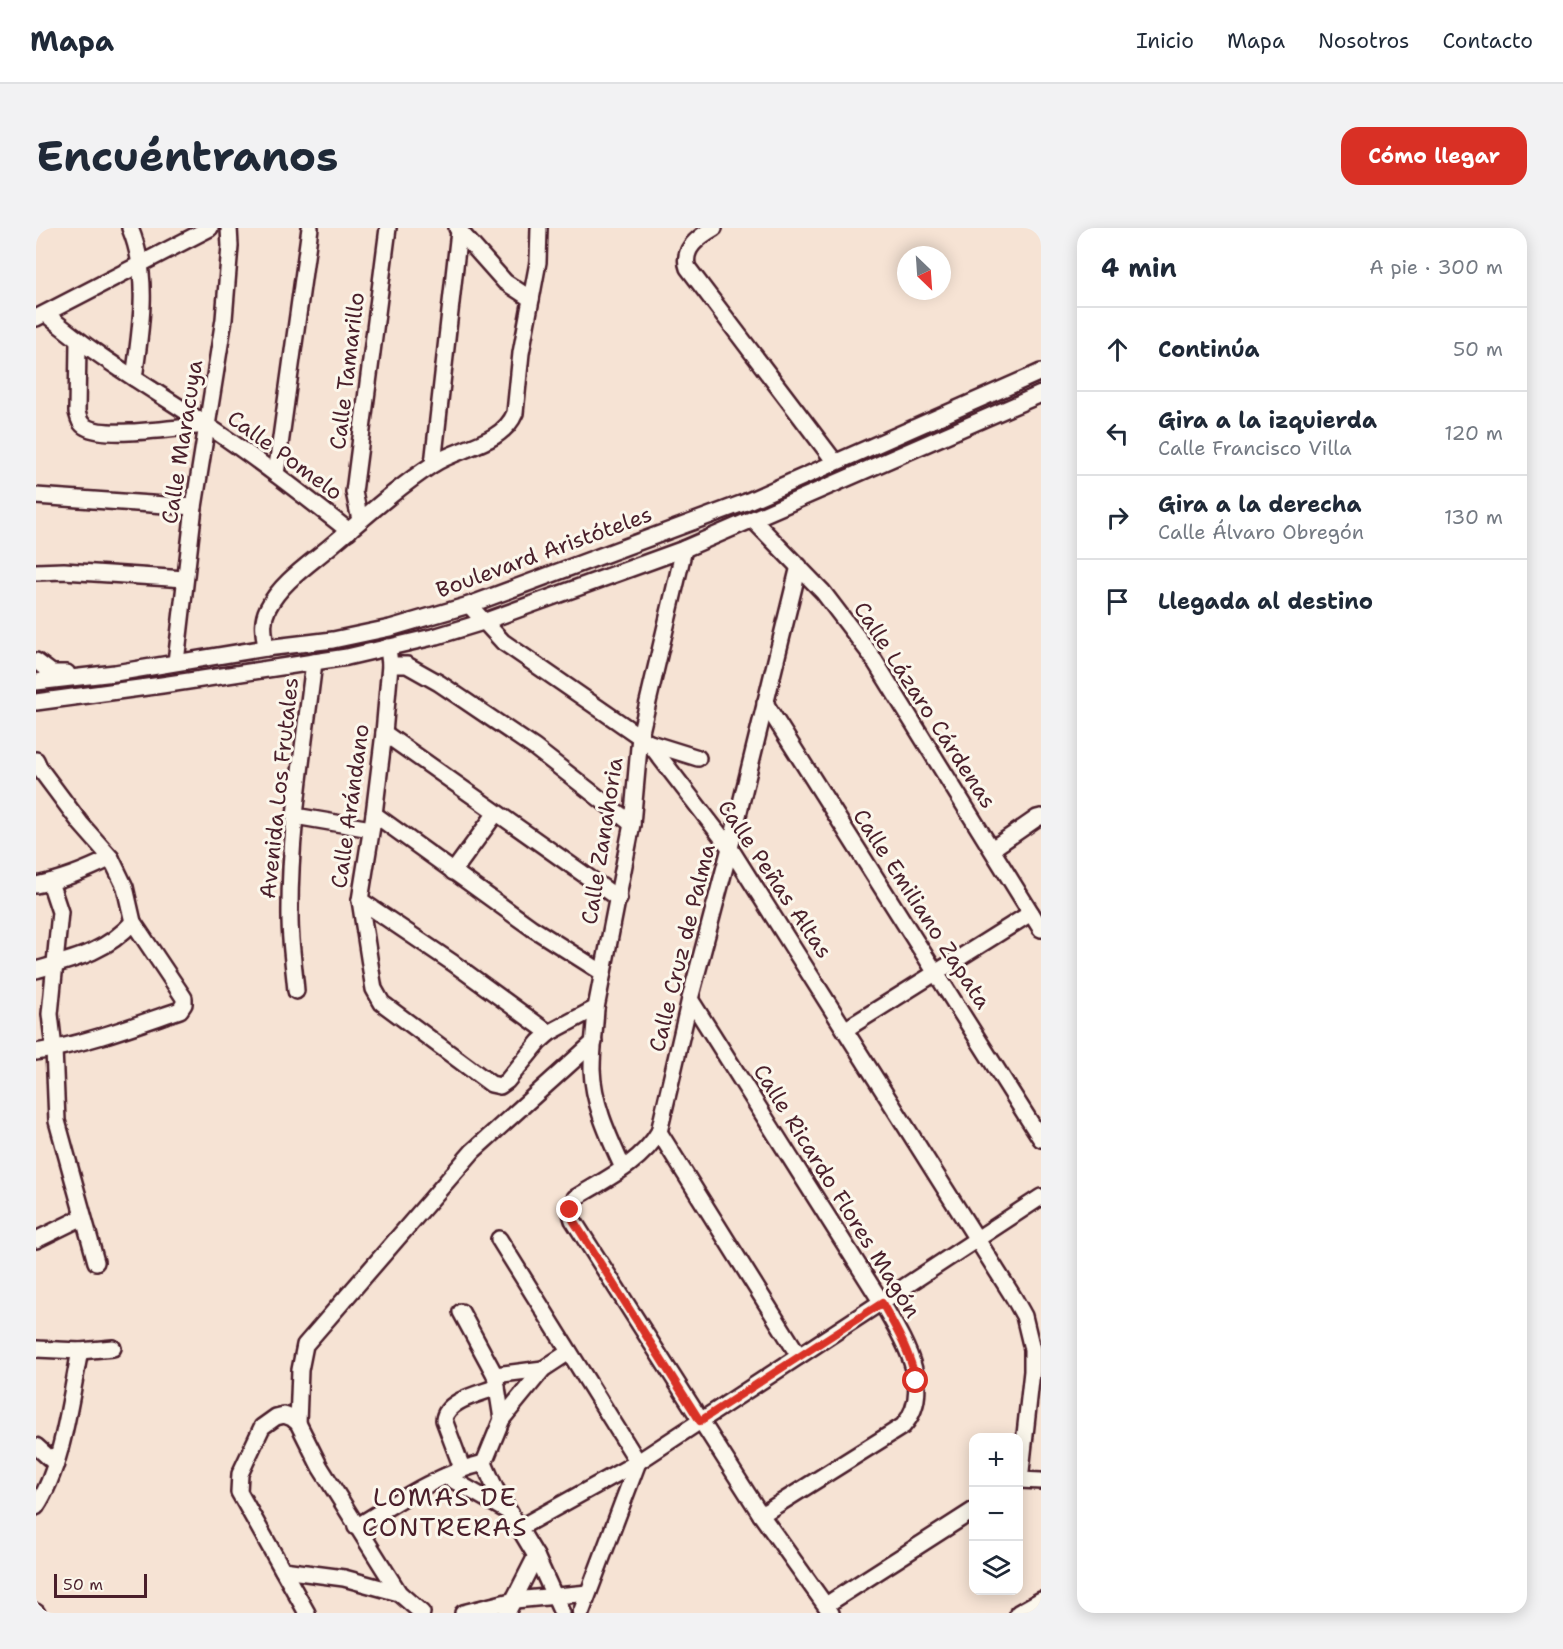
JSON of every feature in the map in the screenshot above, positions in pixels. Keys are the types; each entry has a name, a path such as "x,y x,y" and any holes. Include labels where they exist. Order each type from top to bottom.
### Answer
{"street":[{"path":"130,228 137,247 142,289 141,332 134,378"},
{"path":"41,316 210,228"},
{"name":"Calle Maracuya","path":"176,662 194,507 224,319 230,246 229,228"},
{"path":"276,474 310,228"},
{"name":"Calle Tamarillo","path":"355,525 354,492 388,228"},
{"path":"266,648 262,625 268,608 292,579 355,525 433,464 498,434 512,421 538,262 539,228"},
{"path":"714,228 704,233 688,252 686,263 688,268 835,462"},
{"path":"433,464 458,229"},
{"path":"458,229 505,282 531,299"},
{"name":"Calle Pomelo","path":"41,316 355,525"},
{"path":"78,341 77,412 85,427 114,433 207,425"},
{"name":"Boulevard Aristóteles","path":"41,682 333,640 390,628 469,605 746,502 1041,372"},
{"name":"Boulevard Aristóteles","path":"36,699 56,699 162,686 347,657 436,636 483,622 684,549 1041,394"},
{"path":"36,496 194,507"},
{"name":"Calle Lázaro Cárdenas","path":"753,520 799,566 845,618 871,655 1041,929"},
{"name":"Calle Zanahoria","path":"623,1168 603,1123 595,1092 592,1070 596,1008 619,899 645,740 684,549"},
{"name":"Calle Cruz de Palma","path":"700,1421 573,1220 570,1210 575,1198 623,1168 647,1148 659,1132 690,999 730,848 799,566"},
{"path":"36,572 64,571 185,579"},
{"name":"Calle Peñas Altas","path":"469,605 503,642 645,740 730,848 846,1029 1024,1316 1032,1349 1032,1371 1023,1446"},
{"name":"Calle Arándano","path":"388,647 390,665 384,733 360,900 374,989 382,1003 491,1084 500,1086 507,1081 539,1042 549,1034"},
{"path":"36,662 52,673 63,674 109,668 115,673"},
{"path":"36,662 41,682 46,689 36,699"},
{"name":"Avenida Los Frutales","path":"296,991 290,920 290,884 295,816 314,662"},
{"path":"390,665 407,665 439,683 535,748 632,824"},
{"name":"Calle Emiliano Zapata","path":"765,703 1041,1139"},
{"path":"384,733 619,899"},
{"path":"645,740 698,758"},
{"path":"36,760 40,769 75,816 111,858 125,887 133,922 184,998 184,1004 180,1010 141,1024 36,1052"},
{"path":"453,872 496,813"},
{"path":"295,816 373,822 453,872 532,928 603,973"},
{"path":"992,849 1037,818 1041,818"},
{"path":"96,1263 57,1121 50,1014 60,912 43,884 76,874 111,858"},
{"path":"360,900 453,963 549,1034 596,1008"},
{"path":"846,1029 1031,913"},
{"path":"36,970 90,954 109,944 133,922"},
{"name":"Calle Ricardo Flores Magón","path":"690,999 882,1303 912,1361 916,1381 916,1402 911,1416 903,1426 761,1515"},
{"path":"422,1613 399,1593 320,1467 298,1423 300,1370 304,1345 473,1151 594,1042"},
{"path":"659,1132 799,1356"},
{"path":"519,1528 638,1462 1041,1197"},
{"path":"36,1239 83,1217"},
{"path":"499,1239 638,1462"},
{"path":"461,1312 496,1381 502,1419"},
{"path":"36,1348 80,1351 113,1348"},
{"path":"36,1507 46,1492 56,1464 80,1351"},
{"path":"562,1613 536,1556 484,1463 502,1419 543,1369 569,1352"},
{"path":"462,1468 444,1420 445,1412 451,1405 496,1381 543,1369"},
{"path":"298,1423 284,1415 269,1420 262,1427 240,1474 239,1492 307,1613"},
{"path":"700,1421 761,1515 828,1609 969,1513"},
{"path":"36,1446 56,1464"},
{"path":"581,1613 638,1462"},
{"path":"356,1527 412,1493 462,1468 484,1463"},
{"path":"446,1476 510,1513"},
{"path":"1023,1480 1041,1481"},
{"path":"511,1606 536,1556"},
{"path":"283,1570 344,1578 399,1593"},
{"path":"462,1613 511,1606 553,1596 588,1593"},
{"path":"1018,1613 1041,1600"}],"district":[{"name":"LOMAS DE CONTRERAS","path":"445,1511"}],"route":[{"path":"570,1210 573,1220 700,1421 882,1303 912,1361 916,1381"}]}
